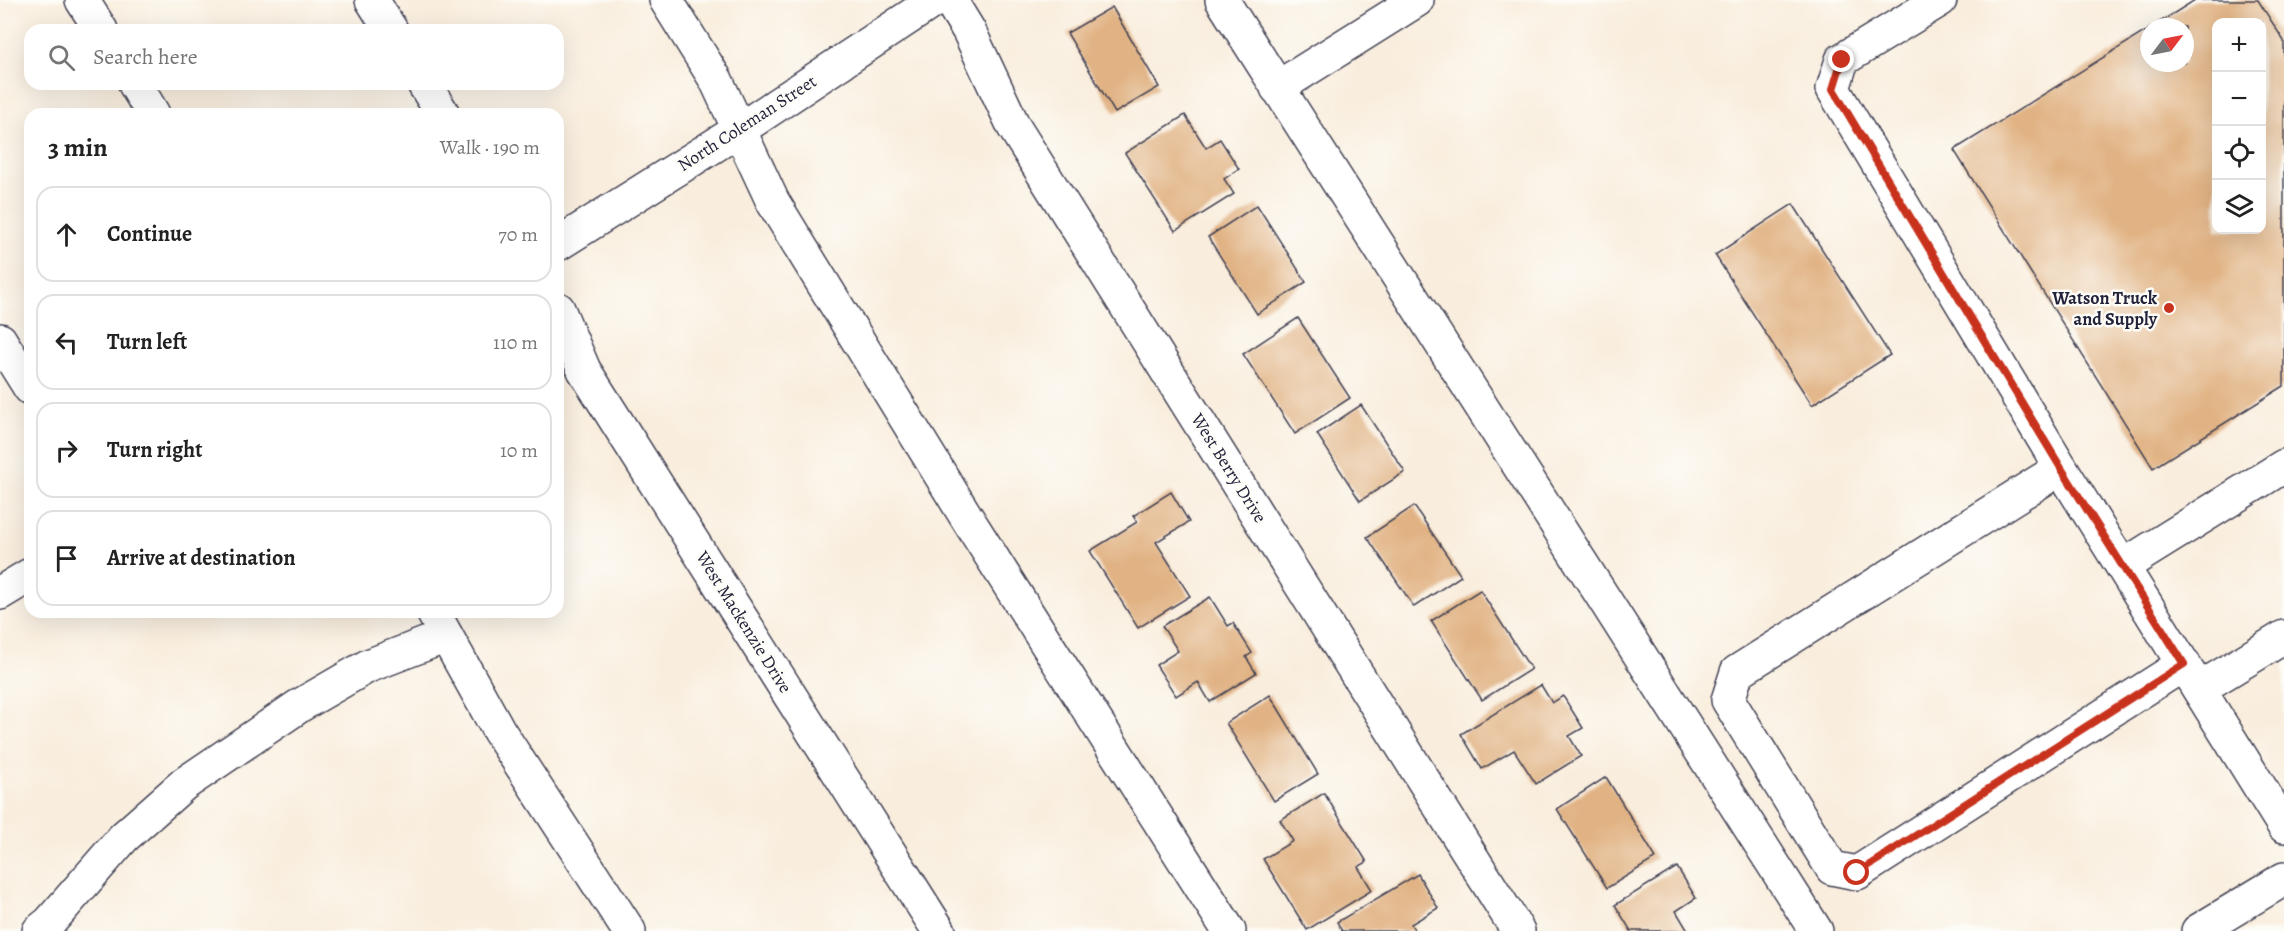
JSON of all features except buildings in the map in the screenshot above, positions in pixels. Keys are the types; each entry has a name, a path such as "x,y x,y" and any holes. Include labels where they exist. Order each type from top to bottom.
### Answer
{"street":[{"path":"82,0 97,24"},
{"path":"372,0 387,24"},
{"path":"666,0 716,80 772,202 967,518 1229,931"},
{"name":"North Coleman Street","path":"564,240 739,130 935,0"},
{"name":"West Berry Drive","path":"950,0 969,31 1014,127 1518,931"},
{"path":"1222,0 1816,931"},
{"path":"1277,88 1417,0"},
{"path":"1940,0 1842,60 1833,89 2061,468 2284,826"},
{"path":"139,90 149,108"},
{"path":"428,90 439,108"},
{"name":"West Mackenzie Drive","path":"564,323 584,370 939,931"},
{"path":"0,340 24,378"},
{"path":"2123,566 2284,466"},
{"path":"2061,468 1737,672 1728,700 1832,868 1857,873 2191,677 2284,637"},
{"path":"0,593 24,579"},
{"path":"39,931 49,923 124,837 184,784 299,706 439,624 499,730 629,931"},
{"path":"2198,931 2284,879"}],"place":[{"name":"Watson Truck and Supply","path":"2169,308"}],"route":[{"path":"1842,60 1833,89 2061,468 2184,664 1857,873"}]}
